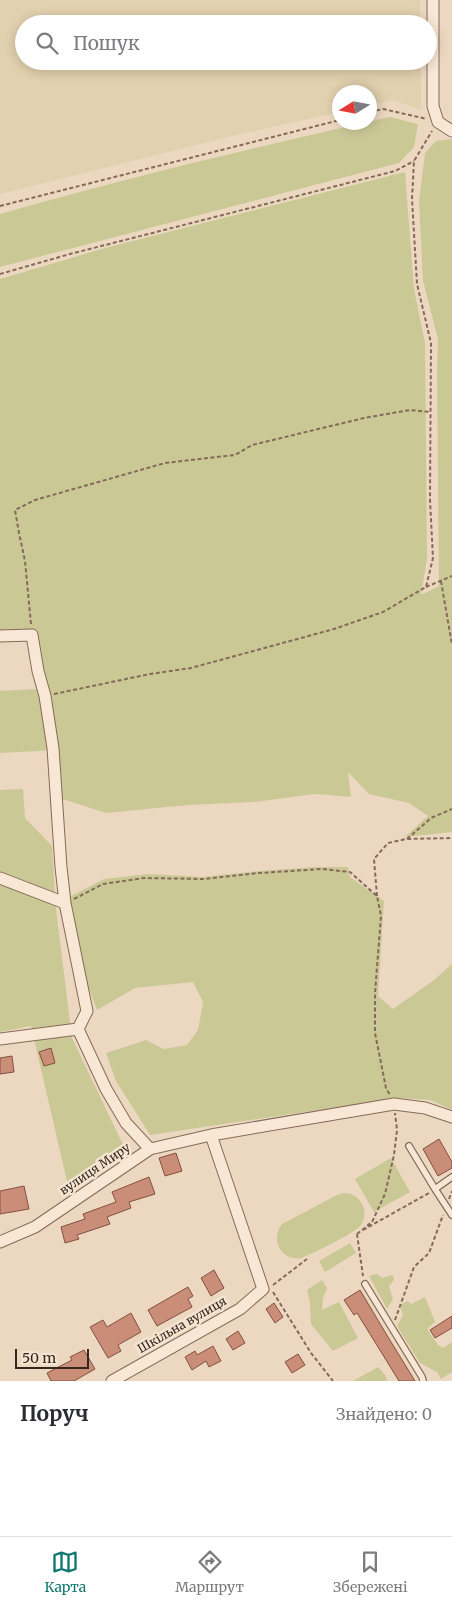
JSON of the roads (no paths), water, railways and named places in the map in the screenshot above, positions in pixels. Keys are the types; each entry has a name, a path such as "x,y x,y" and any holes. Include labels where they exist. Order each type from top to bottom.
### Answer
{"street":[{"path":"433,0 433,15"},
{"path":"433,70 433,106 438,122 452,131"},
{"path":"0,636 32,635 38,671 45,696 53,748 65,903 87,1012 78,1029"},
{"path":"0,878 65,903"},
{"path":"0,1039 78,1029"},
{"path":"78,1029 106,1089 126,1123 150,1149"},
{"name":"вулиця Миру","path":"0,1242 35,1227 150,1149 211,1135 394,1104 425,1108 452,1117"},
{"name":"Шкільна вулиця","path":"112,1381 240,1308 263,1289 211,1135"}],"lane":[{"path":"408,1146 452,1215"},
{"path":"435,1189 452,1177"},
{"path":"365,1284 423,1381"}]}
